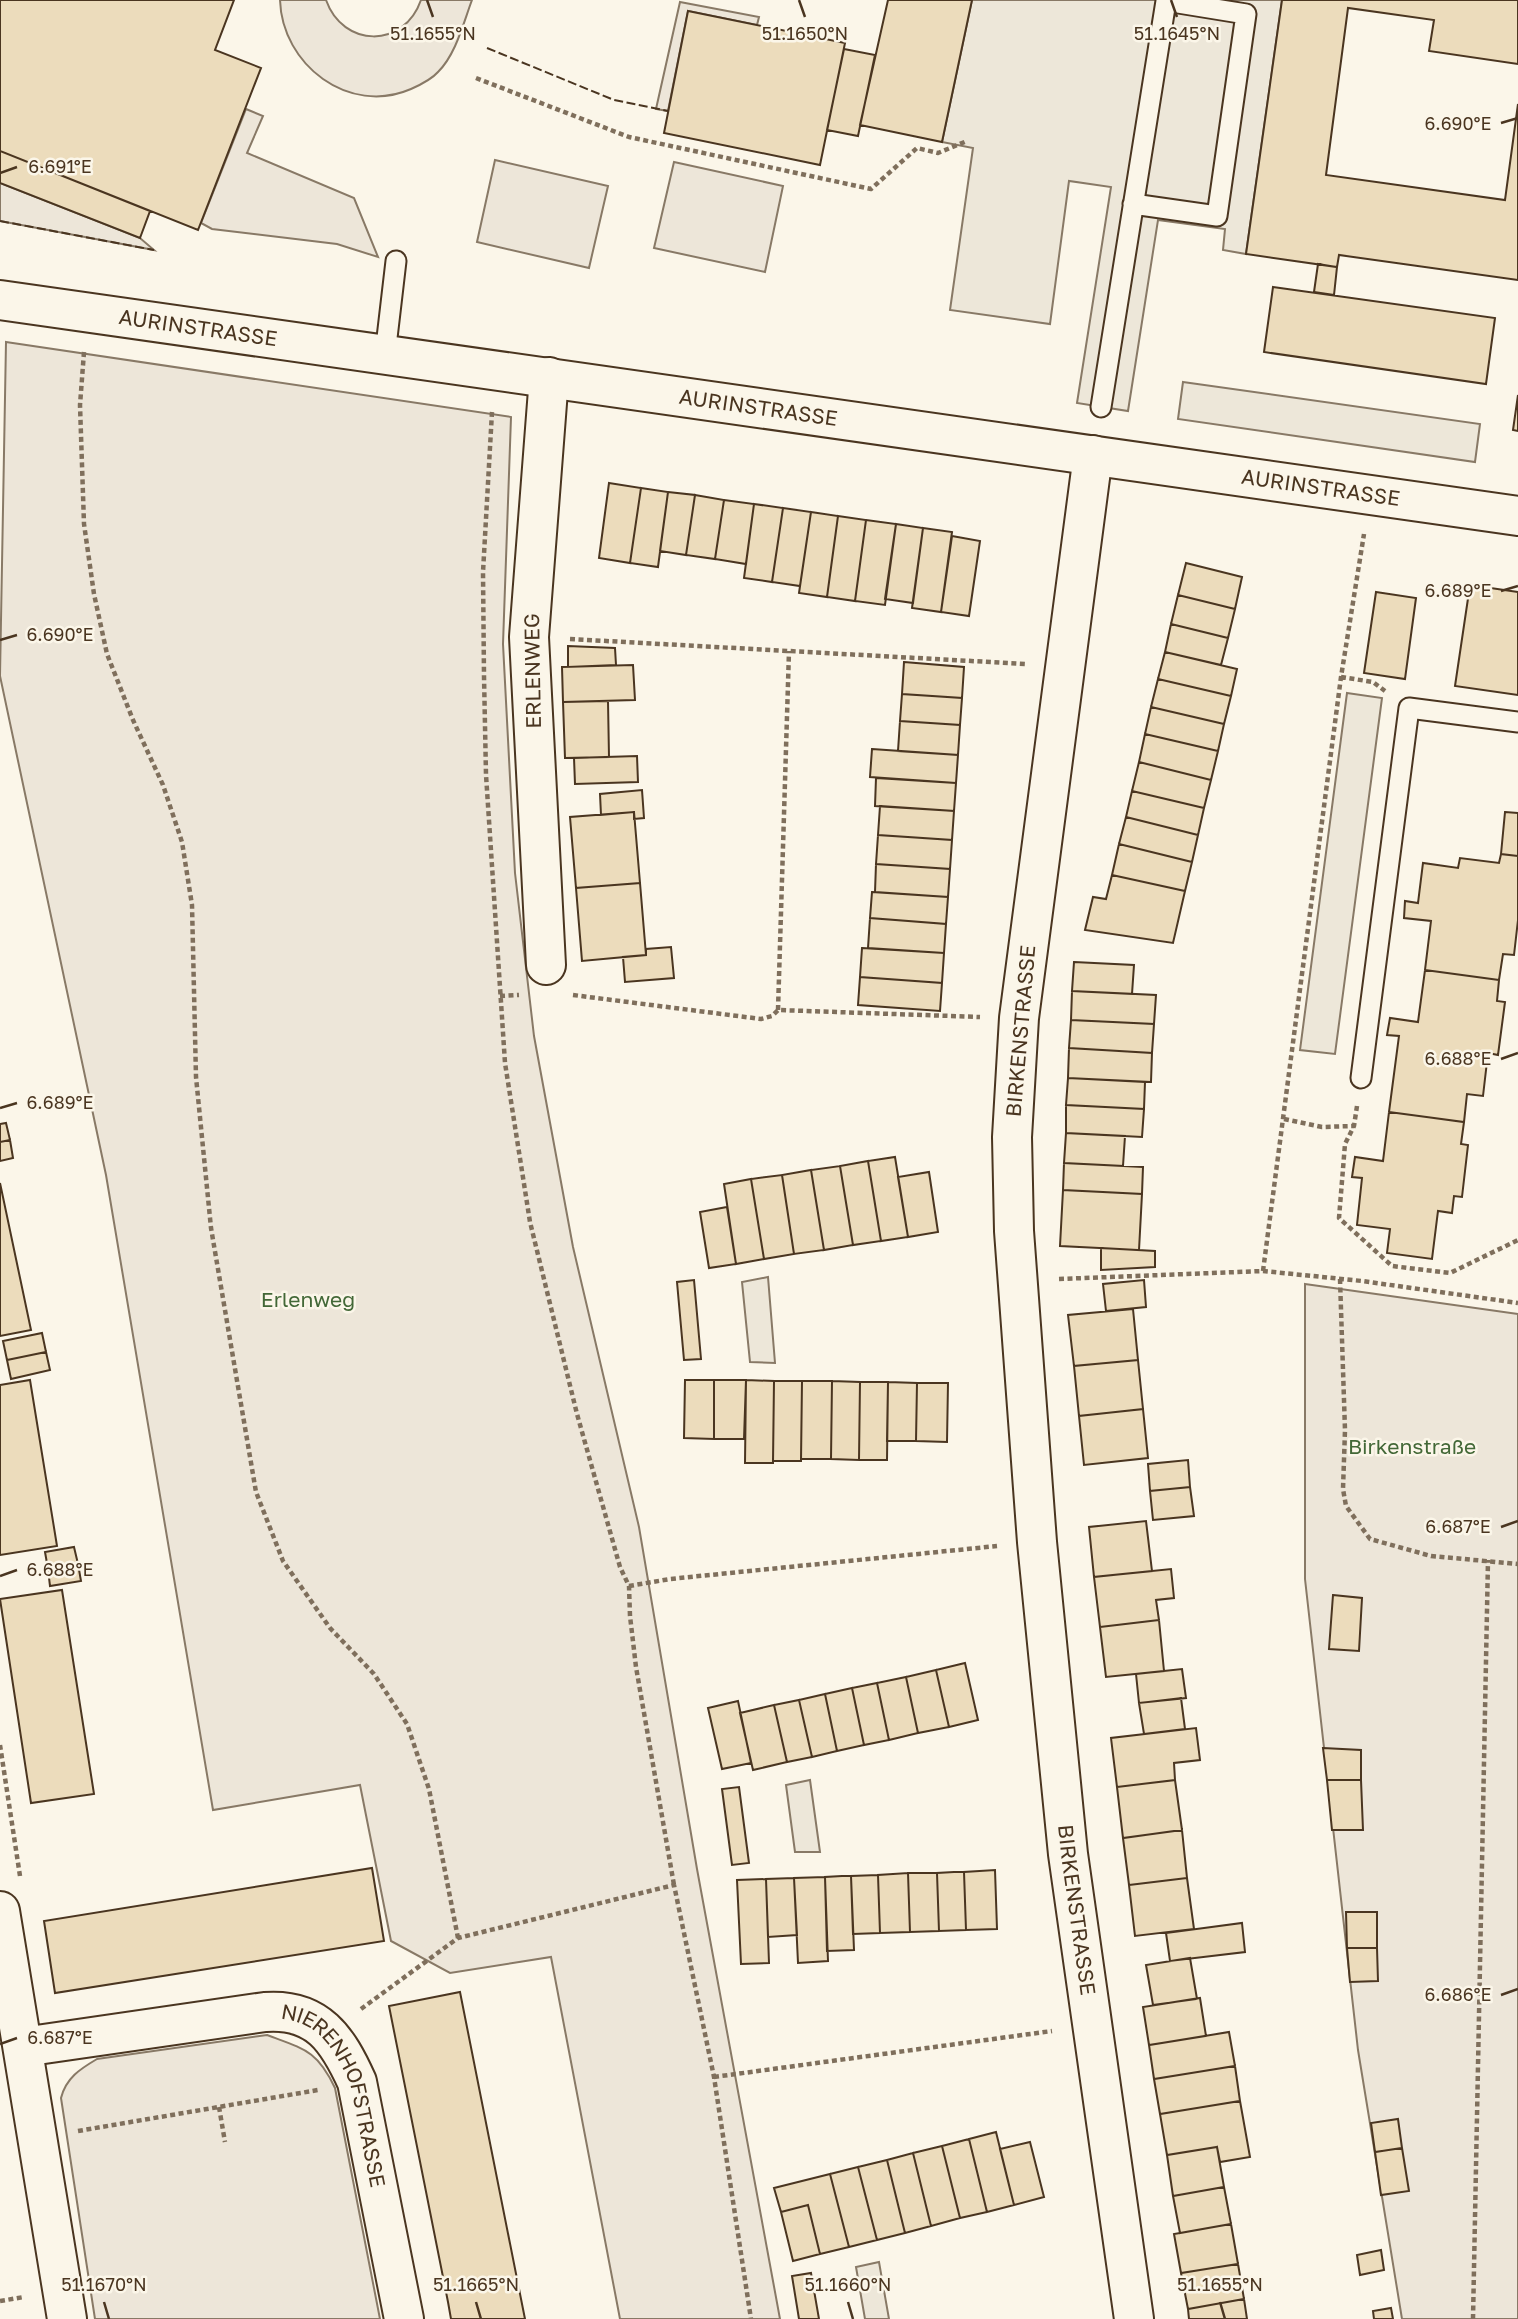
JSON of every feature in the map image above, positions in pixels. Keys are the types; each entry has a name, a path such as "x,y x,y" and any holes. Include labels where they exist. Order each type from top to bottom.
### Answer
{"street":[{"name":"AURINSTRASSE","path":"0,300 1518,516"},
{"name":"ERLENWEG","path":"547,985 529,637 549,377"},
{"name":"BIRKENSTRASSE","path":"1093,455 1019,1018 1012,1137 1014,1231 1037,1542 1068,1854 1134,2319"},
{"path":"0,1911 67,2319"},
{"name":"NIERENHOFSTRASSE","path":"23,2047 277,2011 306,2018 329,2035 343,2052 357,2082 404,2319"}],"lane":[{"path":"1101,407 1133,204 1166,1 1247,14 1217,216 1133,204"},
{"path":"385,355 396,261"},
{"path":"1361,1078 1409,708 1518,722"}],"path":[{"path":"476,78 629,136 870,189 917,148 939,153 967,141"},
{"path":"87,313 80,405 84,524 94,594 107,654 163,785 182,842 192,905 196,1077 211,1228 256,1492 283,1560 330,1628 374,1674 407,1724 429,1789 458,1938"},
{"path":"494,371 483,598 486,775 505,1063 530,1222 578,1414 620,1567 629,1586 636,1667 674,1885 714,2077 751,2319"},
{"path":"1263,1271 1341,677 1370,495"},
{"path":"529,637 1065,666"},
{"path":"500,996 547,985 596,996 761,1019 772,1016 778,1010 789,651"},
{"path":"1341,677 1373,682 1409,708"},
{"path":"778,1010 1019,1018"},
{"path":"1361,1078 1354,1126 1345,1144 1339,1217 1392,1266 1450,1273 1518,1240"},
{"path":"1284,1119 1322,1128 1354,1126"},
{"path":"1018,1280 1263,1271 1518,1303"},
{"path":"1340,1279 1345,1430 1343,1489 1346,1506 1370,1539 1431,1556 1518,1564"},
{"path":"629,1586 670,1579 1037,1542"},
{"path":"1474,2319 1488,1560"},
{"path":"329,2035 458,1938 674,1885"},
{"path":"714,2077 1091,2025"},
{"path":"39,2138 357,2082"},
{"path":"219,2107 225,2142"}],"green space":[{"path":"280,0 326,0 334,16 346,27 359,34 374,36 388,34 401,27 413,16 421,0 472,0 454,48 435,75 411,89 388,96 365,96 343,90 323,79 306,64 293,45 284,24"},
{"path":"680,2 759,17 757,25 688,11 668,111 656,109"},
{"path":"246,109 263,116 247,153 354,198 378,257 337,244 212,229 201,223"},
{"path":"495,160 608,186 589,268 477,242"},
{"path":"674,162 783,186 765,272 654,248"},
{"path":"0,183 140,238 154,250 0,221"},
{"name":"Erlenweg","path":"6,342 511,417 503,644 515,873 534,1036 573,1247 639,1527 697,1869 780,2319 620,2319 551,1957 450,1973 391,1941 360,1785 213,1810 106,1175 0,676"},
{"name":"Birkenstraße","path":"1305,1284 1518,1314 1518,2319 1402,2319 1358,2050 1305,1579"},
{"path":"267,2035 308,2052 322,2066 335,2088 380,2319 95,2319 61,2098 66,2085 79,2070 97,2059"}],"shaded area":[{"path":"972,0 1282,0 1246,254 1223,250 1225,229 1158,220 1128,411 1077,403 1111,187 1069,181 1050,324 950,310 973,148 942,142"},
{"path":"1183,382 1480,424 1475,462 1178,419"},
{"path":"1347,693 1382,698 1335,1054 1300,1050"},
{"path":"768,1277 775,1363 750,1362 742,1282"},
{"path":"810,1780 820,1852 795,1852 786,1785"},
{"path":"879,2262 889,2319 865,2319 856,2267"}],"building":[{"path":"0,0 234,0 215,50 261,68 198,230 0,151"},
{"path":"888,0 972,0 942,142 860,125"},
{"path":"1282,0 1518,0 1518,64 1429,51 1434,20 1348,8 1326,175 1505,200 1518,104 1518,280 1339,255 1337,267 1246,254"},
{"path":"688,11 845,43 820,165 664,133"},
{"path":"844,49 875,55 858,136 827,130"},
{"path":"0,151 150,211 140,238 0,183"},
{"path":"1318,264 1337,267 1334,295 1314,292"},
{"path":"1273,287 1495,318 1486,384 1264,352"},
{"path":"1518,395 1518,431 1513,430"},
{"path":"609,483 641,488 630,563 599,558"},
{"path":"641,488 668,492 658,567 630,563"},
{"path":"668,492 695,495 686,555 660,551"},
{"path":"695,495 724,500 715,559 686,555"},
{"path":"724,500 754,504 746,564 715,559"},
{"path":"754,504 783,508 772,582 744,578"},
{"path":"783,508 811,512 800,586 772,582"},
{"path":"811,512 838,516 827,597 799,593"},
{"path":"838,516 866,520 855,601 827,597"},
{"path":"866,520 896,524 885,605 855,601"},
{"path":"896,524 923,528 913,603 885,599"},
{"path":"923,528 952,532 941,612 912,608"},
{"path":"952,536 980,541 969,616 941,612"},
{"path":"1186,563 1242,577 1235,609 1178,595"},
{"path":"1470,585 1518,592 1518,695 1455,686"},
{"path":"1376,592 1416,598 1405,679 1364,673"},
{"path":"1178,595 1235,609 1228,638 1171,624"},
{"path":"1171,624 1228,638 1221,665 1165,652"},
{"path":"568,646 615,648 616,665 568,667"},
{"path":"1165,652 1237,669 1231,696 1158,679"},
{"path":"904,662 964,667 962,698 902,694"},
{"path":"633,665 635,700 563,702 562,667"},
{"path":"1158,679 1231,696 1224,724 1151,707"},
{"path":"902,694 962,698 960,725 900,721"},
{"path":"608,701 609,757 565,758 563,702"},
{"path":"1151,707 1224,724 1218,751 1145,734"},
{"path":"900,721 960,725 958,755 898,751"},
{"path":"1145,734 1218,751 1211,780 1139,762"},
{"path":"872,749 958,755 956,783 870,777"},
{"path":"637,756 638,782 575,784 574,758"},
{"path":"1139,762 1211,780 1204,808 1132,791"},
{"path":"876,778 956,783 954,811 875,806"},
{"path":"642,790 644,818 634,819 634,812 601,815 600,794"},
{"path":"1132,791 1204,808 1198,835 1126,817"},
{"path":"880,806 954,811 952,840 878,835"},
{"path":"634,812 640,883 576,888 570,817"},
{"path":"1505,812 1518,813 1518,856 1501,854"},
{"path":"1126,817 1198,835 1192,862 1119,844"},
{"path":"878,835 952,840 950,869 876,864"},
{"path":"1119,844 1192,862 1185,891 1112,875"},
{"path":"1501,854 1518,856 1518,920 1514,955 1503,954 1499,980 1425,970 1431,921 1404,918 1405,901 1418,903 1423,863 1458,868 1460,858 1499,863"},
{"path":"876,864 950,869 948,897 875,892"},
{"path":"1112,875 1185,891 1173,943 1085,930 1093,897 1106,899"},
{"path":"640,883 646,955 582,961 576,888"},
{"path":"872,892 948,897 946,924 870,918"},
{"path":"870,918 946,924 944,953 868,948"},
{"path":"671,947 674,978 625,982 623,957 646,955 646,949"},
{"path":"862,948 944,953 942,983 860,977"},
{"path":"1074,962 1134,965 1132,994 1072,991"},
{"path":"1425,970 1499,980 1497,1001 1505,1002 1498,1055 1488,1053 1483,1096 1467,1094 1464,1122 1389,1112 1399,1036 1387,1035 1390,1018 1418,1022"},
{"path":"860,977 942,983 940,1011 858,1005"},
{"path":"1072,991 1156,995 1154,1024 1071,1020"},
{"path":"1071,1020 1154,1024 1152,1053 1069,1048"},
{"path":"1069,1048 1152,1053 1151,1082 1068,1078"},
{"path":"1068,1078 1145,1082 1144,1109 1066,1105"},
{"path":"1066,1105 1144,1109 1142,1137 1066,1133"},
{"path":"1389,1112 1464,1122 1461,1144 1468,1145 1462,1197 1454,1196 1452,1213 1438,1211 1432,1259 1387,1253 1390,1229 1357,1225 1362,1178 1352,1177 1355,1157 1383,1161"},
{"path":"6,1123 10,1140 0,1142 0,1124"},
{"path":"1066,1133 1125,1136 1123,1166 1064,1163"},
{"path":"10,1140 13,1158 0,1161 0,1142"},
{"path":"895,1157 908,1237 881,1241 868,1161"},
{"path":"868,1161 881,1241 853,1245 840,1166"},
{"path":"1064,1163 1143,1167 1142,1194 1063,1190"},
{"path":"840,1166 853,1245 824,1250 811,1170"},
{"path":"811,1170 824,1250 794,1254 782,1175"},
{"path":"929,1172 938,1232 908,1237 898,1177"},
{"path":"782,1175 794,1254 764,1259 751,1179"},
{"path":"751,1179 764,1259 736,1264 724,1184"},
{"path":"0,1183 31,1330 0,1336"},
{"path":"1063,1190 1142,1194 1139,1250 1060,1246"},
{"path":"727,1207 736,1264 709,1268 700,1212"},
{"path":"1101,1248 1155,1251 1155,1267 1101,1270"},
{"path":"694,1280 701,1359 684,1360 677,1282"},
{"path":"1144,1280 1146,1307 1106,1311 1103,1284"},
{"path":"1133,1309 1138,1360 1074,1366 1068,1315"},
{"path":"42,1333 46,1352 7,1360 3,1341"},
{"path":"46,1352 50,1370 11,1379 7,1360"},
{"path":"1138,1360 1143,1409 1079,1416 1074,1366"},
{"path":"30,1380 57,1546 0,1555 0,1385"},
{"path":"685,1380 714,1380 714,1439 684,1438"},
{"path":"714,1380 746,1380 744,1439 714,1439"},
{"path":"746,1380 774,1381 773,1463 745,1463"},
{"path":"774,1381 802,1381 801,1461 773,1461"},
{"path":"802,1381 832,1381 831,1459 801,1459"},
{"path":"832,1381 860,1382 859,1460 831,1459"},
{"path":"860,1382 888,1382 887,1460 859,1460"},
{"path":"888,1382 917,1383 916,1441 887,1441"},
{"path":"917,1383 948,1383 947,1442 916,1441"},
{"path":"1143,1409 1148,1458 1084,1465 1079,1416"},
{"path":"1188,1460 1190,1487 1150,1491 1148,1464"},
{"path":"1190,1487 1194,1516 1153,1520 1150,1491"},
{"path":"1146,1521 1152,1571 1094,1577 1089,1527"},
{"path":"74,1547 78,1564 48,1569 45,1552"},
{"path":"78,1564 81,1581 50,1586 48,1569"},
{"path":"1171,1569 1174,1598 1156,1600 1159,1620 1100,1627 1094,1577"},
{"path":"62,1590 94,1794 31,1803 0,1599"},
{"path":"1333,1595 1362,1598 1359,1651 1329,1649"},
{"path":"1159,1620 1164,1671 1106,1677 1100,1627"},
{"path":"965,1663 978,1720 949,1727 936,1670"},
{"path":"1182,1669 1186,1698 1139,1703 1136,1674"},
{"path":"936,1670 949,1727 918,1733 906,1677"},
{"path":"906,1677 918,1733 889,1740 877,1683"},
{"path":"877,1683 889,1740 864,1745 852,1688"},
{"path":"852,1688 864,1745 837,1751 825,1694"},
{"path":"825,1694 837,1751 812,1757 799,1700"},
{"path":"1181,1698 1185,1729 1144,1734 1139,1703"},
{"path":"799,1700 812,1757 787,1762 774,1705"},
{"path":"738,1701 751,1763 722,1769 708,1708"},
{"path":"774,1705 787,1762 753,1770 740,1713"},
{"path":"1196,1728 1200,1760 1174,1763 1175,1780 1117,1787 1111,1738"},
{"path":"1323,1748 1361,1750 1361,1780 1327,1780"},
{"path":"1175,1780 1182,1830 1123,1838 1117,1787"},
{"path":"1327,1780 1361,1780 1363,1830 1332,1830"},
{"path":"739,1787 749,1863 732,1865 722,1789"},
{"path":"1182,1830 1187,1878 1129,1885 1123,1838"},
{"path":"372,1868 384,1941 55,1993 44,1921"},
{"path":"995,1870 997,1929 966,1930 964,1872"},
{"path":"964,1872 966,1930 939,1931 937,1873"},
{"path":"908,1873 937,1873 939,1931 910,1932"},
{"path":"908,1873 910,1932 880,1933 878,1875"},
{"path":"878,1875 880,1933 853,1934 851,1876"},
{"path":"851,1876 854,1950 827,1951 825,1877"},
{"path":"825,1877 828,1961 798,1963 794,1878"},
{"path":"794,1878 797,1935 768,1937 766,1879"},
{"path":"1187,1878 1194,1929 1135,1936 1129,1885"},
{"path":"766,1879 769,1963 741,1964 737,1880"},
{"path":"1346,1912 1377,1912 1377,1948 1347,1948"},
{"path":"1242,1923 1245,1952 1170,1961 1166,1933"},
{"path":"1347,1948 1377,1948 1378,1981 1350,1982"},
{"path":"1190,1958 1197,1999 1153,2005 1146,1965"},
{"path":"460,1992 525,2319 451,2319 389,2006"},
{"path":"1200,1998 1206,2036 1149,2045 1143,2007"},
{"path":"1229,2032 1235,2066 1154,2079 1149,2045"},
{"path":"1235,2066 1240,2101 1160,2114 1154,2079"},
{"path":"1240,2101 1250,2157 1220,2162 1217,2147 1167,2155 1160,2114"},
{"path":"1398,2119 1402,2148 1375,2152 1371,2123"},
{"path":"996,2132 1014,2205 987,2212 969,2139"},
{"path":"969,2139 987,2212 960,2218 942,2146"},
{"path":"1030,2142 1044,2197 1014,2205 1000,2149"},
{"path":"942,2146 960,2218 931,2226 913,2153"},
{"path":"1217,2147 1224,2187 1173,2196 1167,2155"},
{"path":"1402,2148 1409,2191 1381,2195 1375,2152"},
{"path":"913,2153 931,2226 905,2233 887,2160"},
{"path":"887,2160 905,2233 877,2240 858,2167"},
{"path":"858,2167 877,2240 849,2247 830,2174"},
{"path":"830,2174 849,2247 820,2254 808,2205 781,2212 774,2188"},
{"path":"1224,2187 1231,2224 1180,2233 1173,2196"},
{"path":"808,2205 820,2254 793,2261 781,2212"},
{"path":"1231,2224 1238,2264 1181,2273 1174,2234"},
{"path":"1381,2250 1384,2270 1360,2275 1357,2255"},
{"path":"1238,2264 1244,2299 1188,2309 1181,2273"},
{"path":"811,2273 819,2319 799,2319 792,2276"},
{"path":"1244,2299 1247,2319 1189,2319 1188,2309"},
{"path":"1391,2308 1393,2319 1374,2319 1373,2311"}],"fence":[{"path":"487,48 614,100 668,111"},
{"path":"0,221 154,250"}]}
